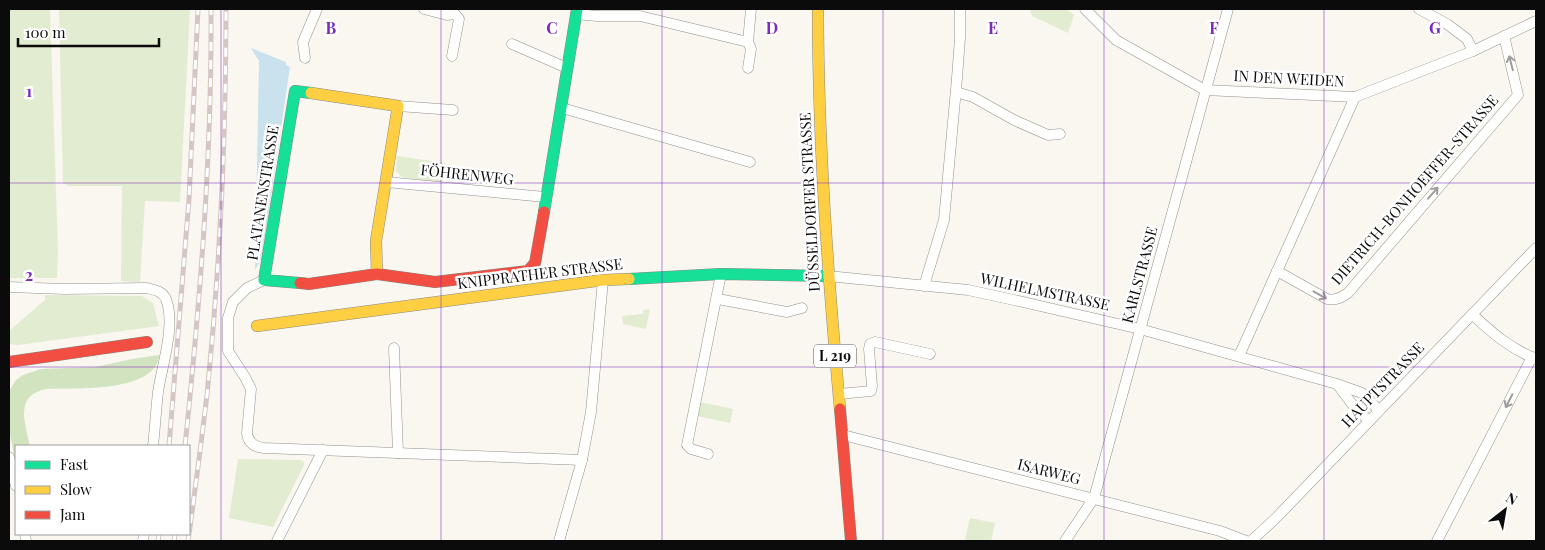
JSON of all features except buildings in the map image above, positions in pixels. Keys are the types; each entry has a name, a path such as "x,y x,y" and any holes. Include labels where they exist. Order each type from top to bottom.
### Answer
{"main road":[{"name":"DÜSSELDORFER STRASSE","path":"818,9 818,60 828,276 851,541"},
{"name":"PLATANENSTRASSE","path":"398,106 295,91 264,280 308,284 377,274 435,282 528,271 535,263 577,11"},
{"path":"377,274 376,241 398,106"},
{"name":"KNIPPRATHER STRASSE","path":"257,326 603,280 721,274 828,276"},
{"path":"9,362 147,342"}],"street":[{"path":"305,58 303,42 317,9"},
{"path":"424,9 455,14 459,19 452,56"},
{"path":"748,68 751,49 748,42 751,9"},
{"path":"924,286 944,220 956,92 960,9"},
{"path":"1085,9 1116,40 1205,90"},
{"name":"KARLSTRASSE","path":"1065,541 1094,498 1228,9"},
{"path":"1419,9 1447,24 1467,39 1473,51"},
{"path":"577,11 597,16 640,12 748,42"},
{"name":"IN DEN WEIDEN","path":"1205,90 1355,97 1473,51 1536,21"},
{"name":"DIETRICH-BONHOEFFER-STRASSE","path":"1277,271 1327,299 1341,298 1348,293 1518,95 1504,36"},
{"path":"512,44 567,68"},
{"path":"956,92 973,96 1014,120 1048,135 1060,134"},
{"path":"1240,356 1355,97"},
{"path":"398,106 453,110"},
{"path":"562,108 750,162"},
{"name":"FÖHRENWEG","path":"386,182 545,197"},
{"name":"HAUPTSTRASSE","path":"1251,541 1275,519 1536,248"},
{"path":"708,454 692,449 687,445 718,299 721,274"},
{"name":"WILHELMSTRASSE","path":"828,276 968,290 1140,329 1337,384 1362,393 1379,410"},
{"path":"264,280 247,288 233,302 228,318 228,351 251,389 248,438 254,445 258,447 322,450 582,460"},
{"path":"559,541 582,460 591,412 603,280"},
{"path":"9,287 64,289 147,288 162,293 166,299 169,326 158,390 153,445"},
{"path":"718,299 787,312 802,308"},
{"path":"1437,541 1534,358 1509,346 1472,314"},
{"path":"839,394 871,391 870,344 875,342 930,354"},
{"path":"394,348 398,453"},
{"path":"1337,384 1352,404 1369,421"},
{"name":"ISARWEG","path":"843,435 1220,531 1246,541"},
{"path":"277,541 322,450"},
{"path":"9,457 15,482"}],"green space":[{"path":"9,9 50,9 58,253 57,278 9,278"},
{"path":"59,9 190,9 180,202 145,201 140,282 121,281 122,186 69,186 63,183"},
{"path":"1030,9 1066,9 1074,15 1068,33 1032,16"},
{"path":"397,156 445,163 442,183 402,177 396,171"},
{"path":"45,295 142,296 153,303 159,326 18,345 9,344 9,331 45,300"},
{"path":"650,309 646,329 623,324 622,316 643,314 643,310"},
{"path":"159,355 155,367 144,376 129,382 93,388 46,389 36,392 29,397 24,411 24,419 30,445 15,445 15,460 9,429 9,391 16,380 23,375 41,369 96,367"},
{"path":"700,402 733,409 730,423 697,416"},
{"path":"238,459 300,460 304,462 273,527 229,518"},
{"path":"970,518 995,523 991,541 965,540"}],"water":[{"path":"251,48 286,62 286,65 290,67 262,258 255,270 259,61"}],"railway":[{"path":"169,445 189,199 198,9"},
{"path":"185,445 204,228 211,64 211,9"},
{"path":"190,526 207,395 219,250 225,105 226,9"},
{"path":"158,541 159,535"},
{"path":"174,541 175,535"},
{"path":"188,541 189,535"}],"traffic: fast":[{"path":"544,212 577,9"},
{"path":"300,283 264,280 295,91 311,93"},
{"path":"629,279 721,274 828,276"}],"traffic: slow":[{"path":"818,9 824,209 840,409"},
{"path":"311,93 398,106 376,241 377,274"},
{"path":"257,326 603,280 629,279"}],"traffic: jam":[{"path":"300,283 309,284 377,274 435,282 528,271 535,263 544,212"},
{"path":"9,362 147,342"},
{"path":"840,409 851,541"}]}
